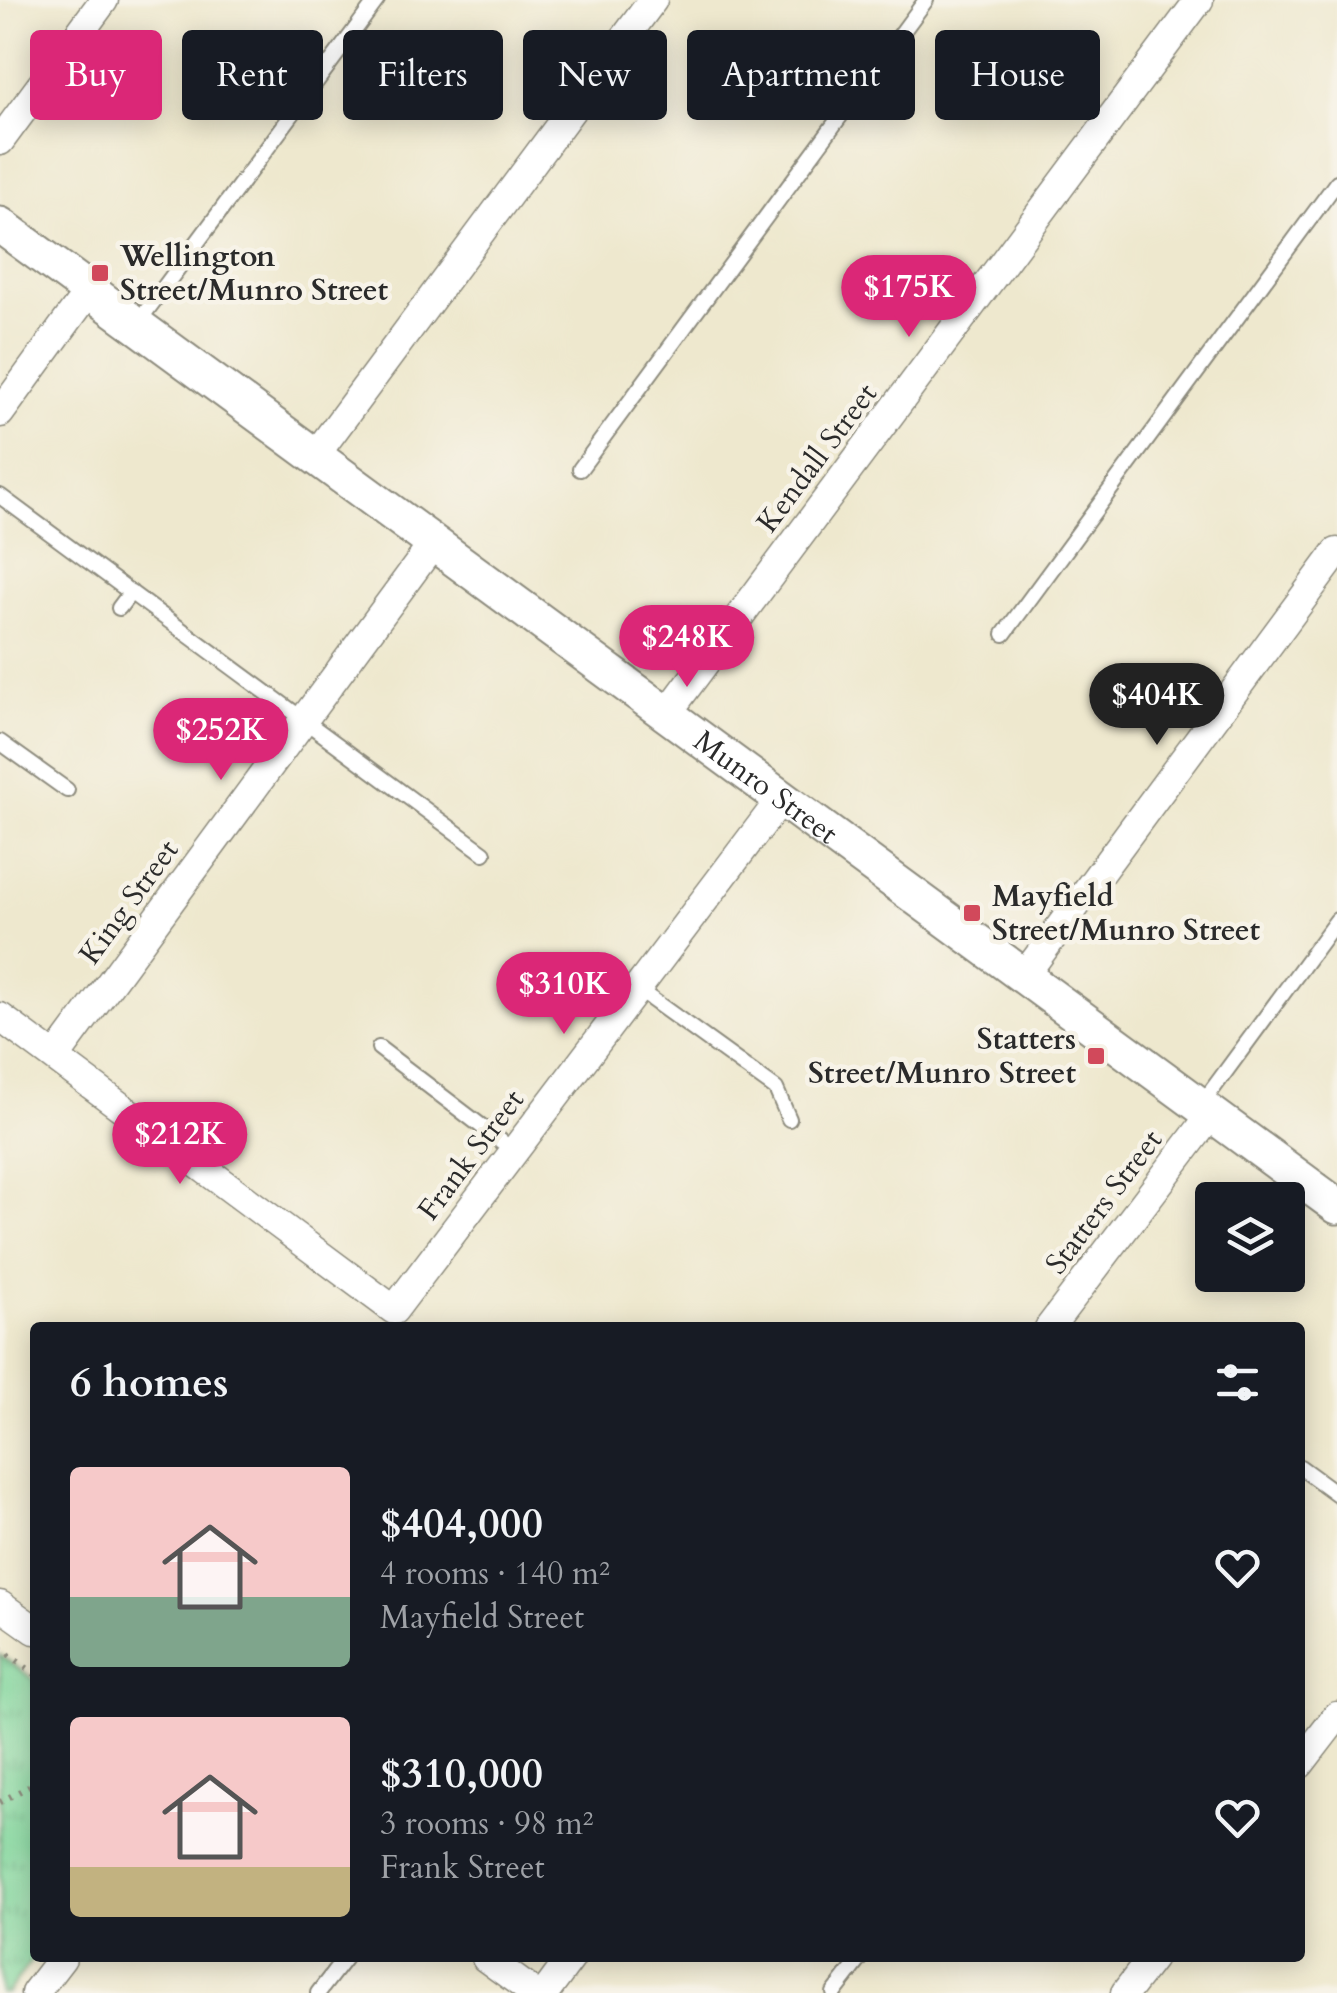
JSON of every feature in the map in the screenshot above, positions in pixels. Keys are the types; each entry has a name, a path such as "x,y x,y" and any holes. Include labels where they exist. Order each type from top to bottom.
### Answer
{"street":[{"path":"0,140 104,0"},
{"path":"314,457 653,0"},
{"name":"Kendall Street","path":"666,715 1199,0"},
{"name":"Munro Street","path":"0,225 1337,1206"},
{"path":"0,413 89,291"},
{"name":"King Street","path":"55,1058 433,544"},
{"path":"1023,978 1337,552"},
{"name":"Frank Street","path":"394,1319 636,988 781,800"},
{"path":"0,1018 394,1319"},
{"name":"Statters Street","path":"1053,1322 1205,1112"},
{"path":"0,1605 30,1626"},
{"path":"1305,1758 1337,1716"},
{"path":"35,1993 59,1962"},
{"path":"491,1962 534,1993"},
{"path":"544,1993 568,1962"},
{"path":"1124,1993 1149,1962"}],"lane":[{"path":"136,326 378,0"},
{"path":"580,469 926,0"},
{"path":"1004,634 1337,182"},
{"path":"0,496 484,853"},
{"path":"119,608 131,592"},
{"path":"0,742 67,790"},
{"path":"1205,1112 1337,920"},
{"path":"636,988 776,1089 790,1119"},
{"path":"380,1048 514,1152"},
{"path":"1305,1471 1337,1494"},
{"path":"318,1993 342,1962"},
{"path":"834,1993 858,1962"}],"path":[{"path":"0,1648 30,1670"},
{"path":"0,1802 30,1785"}],"green space":[{"path":"0,1655 30,1676 30,1962 7,1993 0,1993"}],"place":[{"name":"Wellington Street/Munro Street","path":"100,273"},
{"name":"Mayfield Street/Munro Street","path":"972,913"},
{"name":"Statters Street/Munro Street","path":"1096,1056"}]}
